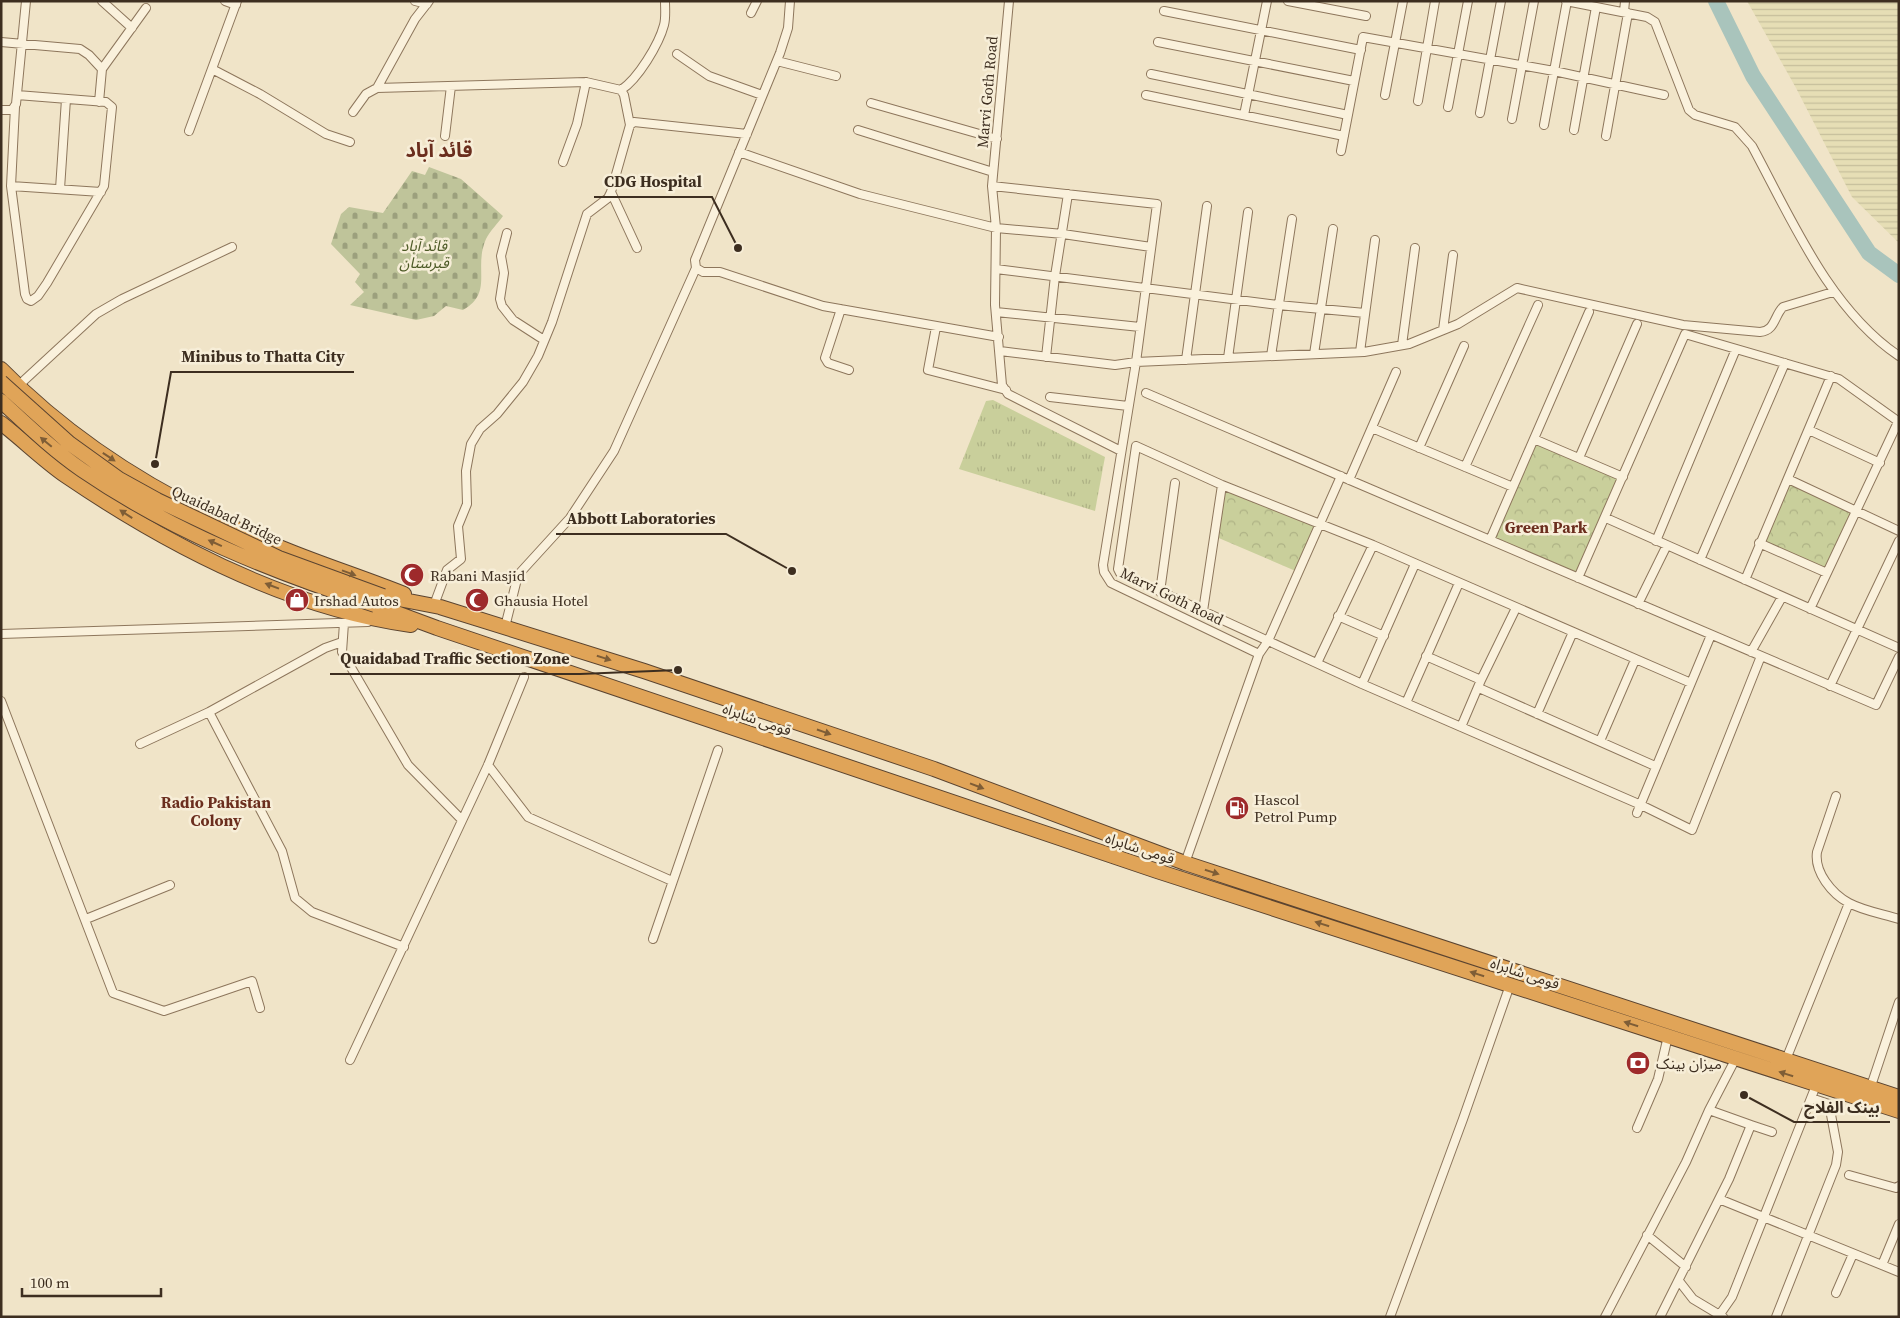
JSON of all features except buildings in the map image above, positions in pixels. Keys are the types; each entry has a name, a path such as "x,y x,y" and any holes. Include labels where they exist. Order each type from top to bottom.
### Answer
{"highway":[{"path":"1,369 18,386 83,440 172,496 282,548 437,606"},
{"name":"Quaidabad Bridge","path":"1,382 69,443 119,479 157,500 279,558 379,600"},
{"name":"Quaidabad Bridge","path":"1,401 46,443 81,470 125,497 208,540 276,571 379,600"},
{"path":"1,423 64,475 141,524 210,560 269,586 311,600 385,621 437,628"},
{"name":"قومی شاہراہ","path":"379,600 437,606 644,671 934,769 1185,863 1870,1089 1898,1108"},
{"name":"قومی شاہراہ","path":"379,600 437,628 1157,871 1817,1084 1898,1108"}],"street":[{"path":"17,95 109,103 112,107 105,181 102,192 38,296 31,301 27,299 25,294 10,186 15,107 26,1"},
{"path":"102,1 132,28"},
{"path":"189,131 236,3 225,1"},
{"path":"415,1 428,3"},
{"path":"621,90 636,78 661,37 665,23 665,1"},
{"path":"751,13 757,1"},
{"path":"505,627 518,575 570,518 614,450 696,268 695,260 777,60 788,28 790,1"},
{"name":"Marvi Goth Road","path":"1006,390 1002,385 996,312 996,228 992,186 1009,1"},
{"path":"1244,116 1250,94 1267,1"},
{"path":"1288,1 1366,16"},
{"path":"1385,95 1403,1"},
{"path":"1418,101 1436,1"},
{"path":"1448,107 1468,1"},
{"path":"1480,113 1501,1"},
{"path":"1512,119 1534,1"},
{"path":"1544,125 1566,1 1626,12 1647,17 1655,22 1689,110 1695,115 1735,127 1752,146 1833,292 1886,348 1899,356"},
{"path":"1606,136 1626,12 1625,1"},
{"path":"377,88 415,18 428,3"},
{"path":"1574,130 1583,79 1592,5"},
{"path":"99,102 102,69 146,8"},
{"path":"1164,11 1361,50"},
{"path":"1341,151 1363,36 1554,71 1615,86 1664,95"},
{"path":"1,42 80,49 89,54 102,69"},
{"path":"1158,42 1354,81"},
{"path":"677,54 710,76 762,95"},
{"path":"777,60 836,76"},
{"path":"212,68 260,94 326,134 350,142"},
{"path":"1151,74 1348,114"},
{"path":"563,162 576,124 586,82"},
{"path":"353,112 366,94 377,88 586,82 621,90 624,95 630,125 611,192 608,198 597,205 585,219 544,340 523,382 497,414 480,429 470,444 466,471 467,504 458,526 461,559 447,570 437,606"},
{"path":"445,136 452,86"},
{"path":"1146,95 1344,136"},
{"path":"60,189 66,99"},
{"path":"871,103 996,138"},
{"path":"1,110 10,110 15,107"},
{"path":"630,125 634,122 747,134"},
{"path":"858,130 994,172"},
{"path":"740,152 860,194 996,228 1063,234 1151,247"},
{"path":"10,186 102,192"},
{"path":"992,186 1068,194 1055,276 1052,318 1046,357"},
{"path":"611,192 637,248"},
{"name":"Marvi Goth Road","path":"1068,194 1157,204 1136,362 1103,565 1107,579 1259,654"},
{"path":"1186,360 1207,206"},
{"path":"1228,358 1248,212"},
{"path":"1271,356 1292,219"},
{"path":"1314,354 1333,228"},
{"path":"507,233 501,256 504,273 502,306 513,320 544,340"},
{"path":"1360,352 1375,240"},
{"path":"18,386 96,314 122,299 232,247"},
{"path":"1402,345 1415,248"},
{"path":"1443,330 1453,255"},
{"path":"696,268 702,272 720,272 823,306 936,328 999,337"},
{"path":"996,269 1236,298 1278,305 1365,313"},
{"path":"1000,351 1115,366 1136,362 1360,352 1402,345 1458,324 1517,288 1683,325 1766,332 1772,327 1778,312 1783,307 1833,292"},
{"path":"1465,467 1538,305"},
{"path":"841,309 825,358 828,363 849,370"},
{"path":"996,312 1140,327"},
{"path":"1490,540 1589,312"},
{"path":"1579,458 1637,324"},
{"path":"936,328 928,370 1006,390 1008,394 1121,451"},
{"path":"1578,578 1606,518 1685,334 1840,379 1899,422 1810,609"},
{"path":"1419,448 1464,346"},
{"path":"1656,541 1736,349"},
{"path":"1700,560 1785,363"},
{"path":"1349,480 1396,372"},
{"path":"1745,580 1831,376"},
{"path":"1146,393 1876,706 1899,657"},
{"path":"1050,397 1128,406"},
{"path":"1372,428 1513,487"},
{"path":"1809,430 1880,462"},
{"path":"1534,439 1623,477"},
{"path":"1691,683 1634,660 1373,545 1222,485 1136,446 1118,569 1120,573 1362,684 1640,805 1692,830 1762,656"},
{"path":"1185,863 1259,654 1268,641 1341,476"},
{"path":"1788,479 1899,531"},
{"path":"1160,592 1175,483"},
{"path":"1203,611 1222,485"},
{"path":"1606,518 1899,648"},
{"path":"1830,686 1899,541"},
{"path":"1759,543 1827,573"},
{"path":"1317,663 1373,545"},
{"path":"1638,604 1667,545"},
{"path":"1362,684 1415,564"},
{"path":"1406,703 1459,583"},
{"path":"1751,652 1782,596"},
{"path":"1461,727 1516,608"},
{"path":"1338,616 1384,636"},
{"path":"1,634 385,621"},
{"path":"344,622 342,652 408,765 462,820"},
{"path":"1538,714 1573,632"},
{"path":"1637,813 1655,766 1712,635"},
{"path":"140,744 209,712 325,648 342,642"},
{"path":"1426,656 1538,714 1655,766"},
{"path":"1600,741 1634,660"},
{"path":"350,1060 488,764 524,677"},
{"path":"1,702 113,993 164,1011 252,981 260,1008"},
{"path":"209,712 282,851 294,898 312,912 404,946"},
{"path":"653,939 718,750"},
{"path":"488,764 528,817 672,881"},
{"path":"1836,796 1815,861 1820,875 1849,903 1899,919"},
{"path":"86,920 170,885"},
{"path":"1786,1062 1849,903"},
{"path":"1390,1317 1460,1128 1510,985"},
{"path":"1870,1089 1899,1002"},
{"path":"1637,1128 1658,1079 1668,1036"},
{"path":"1605,1317 1686,1162 1709,1110 1736,1058"},
{"path":"1679,1281 1693,1299 1720,1316 1732,1297 1817,1084"},
{"path":"1776,1317 1830,1182 1838,1152 1829,1104 1811,1098"},
{"path":"1709,1110 1772,1132"},
{"path":"1660,1317 1719,1199 1751,1125"},
{"path":"1849,1175 1896,1188 1899,1186"},
{"path":"1719,1199 1899,1272"},
{"path":"1882,1265 1899,1224"},
{"path":"1647,1235 1686,1267"},
{"path":"1836,1293 1853,1254"}],"shaded area":[{"path":"1747,1 1899,1 1899,243 1852,197 1796,88"}],"green space":[{"name":"قائد آباد قبرستان","path":"429,167 461,179 503,216 486,239 481,260 481,279 478,296 463,310 446,306 434,316 416,320 350,305 364,292 355,282 360,274 331,244 341,214 349,207 383,213 412,171 425,175"},
{"path":"993,400 1105,457 1095,511 959,469 986,401"},
{"path":"1534,439 1623,477 1578,578 1490,540"},
{"path":"1788,479 1856,510 1827,573 1759,543"},
{"path":"1222,485 1320,523 1298,572 1214,536"}],"waterway":[{"path":"1716,1 1753,76 1869,253 1899,275"}],"place":[{"name":"CDG Hospital","path":"738,248"},
{"name":"Minibus to Thatta City","path":"155,464"},
{"name":"Abbott Laboratories","path":"792,571"},
{"name":"Rabani Masjid","path":"412,575"},
{"name":"Irshad Autos","path":"297,600"},
{"name":"Ghausia Hotel","path":"477,600"},
{"name":"Quaidabad Traffic Section Zone","path":"678,670"},
{"name":"Hascol Petrol Pump","path":"1237,808"},
{"name":"میزان بینک","path":"1638,1063"},
{"name":"بینک الفلاح","path":"1744,1095"}],"district":[{"name":"قائد آباد","path":"439,150"},
{"name":"Green Park","path":"1546,527"},
{"name":"Radio Pakistan Colony","path":"216,811"}]}
